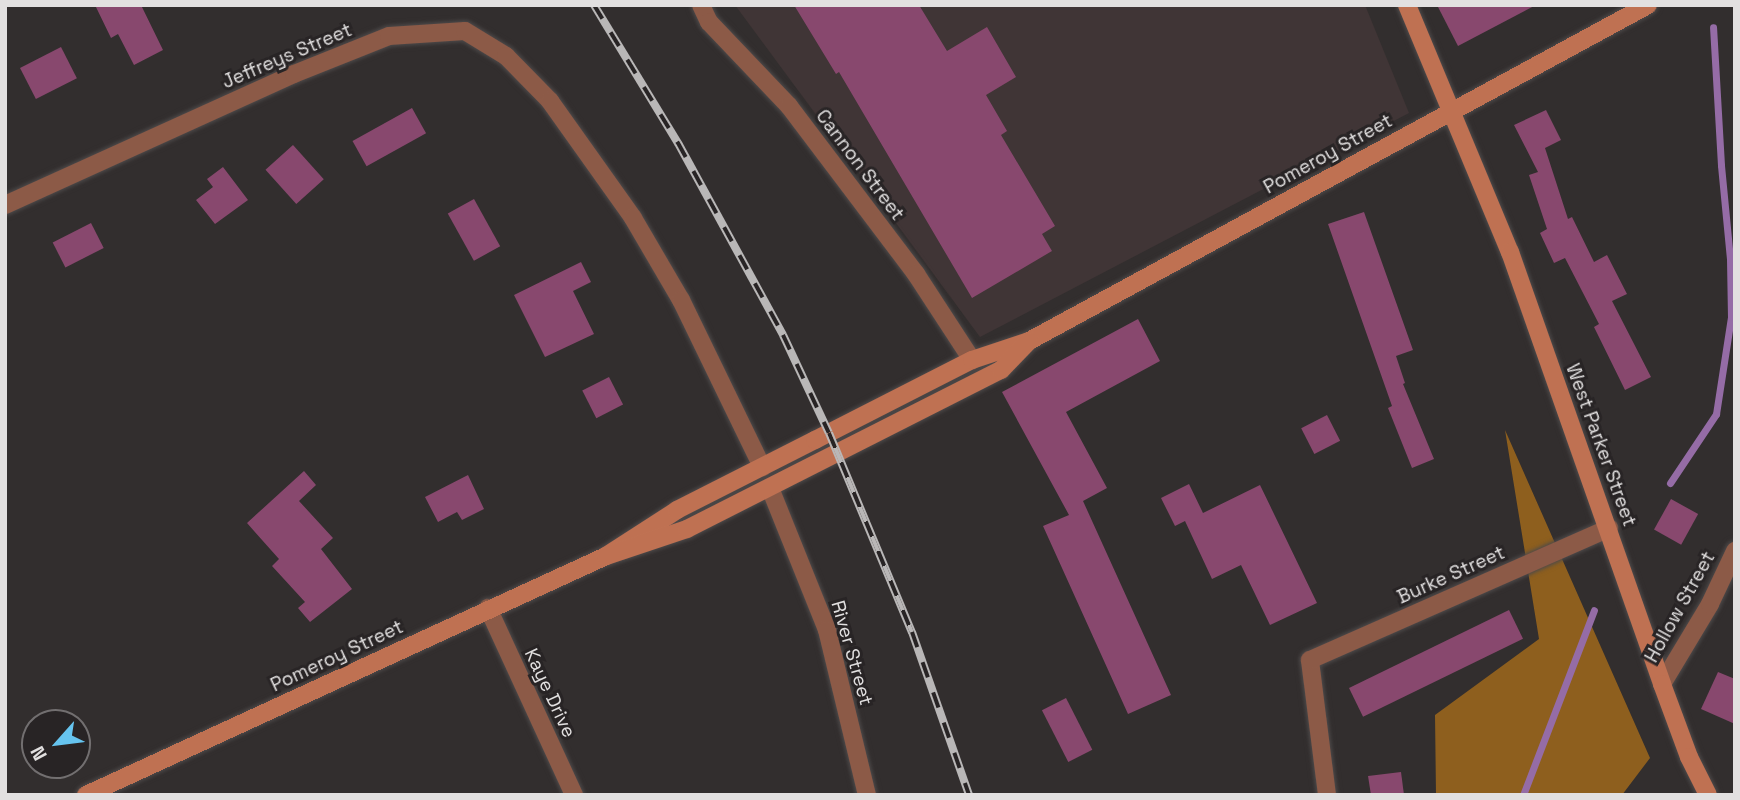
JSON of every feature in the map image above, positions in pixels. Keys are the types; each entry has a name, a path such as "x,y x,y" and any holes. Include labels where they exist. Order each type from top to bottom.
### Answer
{"street":[{"name":"Cannon Street","path":"702,5 709,22 789,106 916,274 972,360"},
{"name":"West Parker Street","path":"1407,5 1510,252 1662,684 1689,757 1708,795"},
{"name":"Pomeroy Street","path":"606,555 677,510 972,360 1029,341 1648,5"},
{"name":"Jeffreys Street","path":"5,205 294,74 389,36 465,31 506,55 550,101 633,218 681,300 762,467"},
{"name":"Pomeroy Street","path":"86,795 606,555 687,529 1001,370 1029,341"},
{"name":"River Street","path":"770,488 827,630 867,795"},
{"name":"Burke Street","path":"1327,795 1310,660 1609,528"},
{"name":"Hollow Street","path":"1662,684 1710,604 1735,551"},
{"name":"Kaye Drive","path":"488,608 574,795"}],"shaded area":[{"path":"735,5 1365,5 1409,113 980,337"},
{"path":"1505,430 1650,758 1622,795 1436,795 1435,715 1539,639"}],"building":[{"path":"95,5 141,5 163,50 134,65 118,34 111,38"},
{"path":"794,5 919,5 947,51 987,27 1016,77 986,95 1007,131 1001,135 1055,226 1042,234 1052,251 972,298 839,72 836,74"},
{"path":"1437,5 1536,5 1458,46"},
{"path":"61,47 77,78 36,99 20,68"},
{"path":"412,108 426,133 367,166 353,141"},
{"path":"1546,110 1561,140 1545,148 1568,219 1572,217 1594,262 1607,255 1627,294 1612,301 1651,377 1625,390 1594,327 1599,324 1565,258 1554,263 1540,233 1547,229 1529,175 1538,172 1514,125"},
{"path":"293,145 324,179 296,204 266,170"},
{"path":"223,167 248,200 215,224 196,200 213,187 207,179"},
{"path":"474,199 500,246 474,261 448,214"},
{"path":"1364,212 1413,350 1396,356 1405,383 1403,384 1434,459 1412,468 1388,408 1392,406 1328,224"},
{"path":"91,223 104,248 65,267 53,243"},
{"path":"581,262 591,282 573,291 594,334 545,357 514,295"},
{"path":"1138,319 1160,361 1066,412 1107,488 1083,501 1171,695 1128,714 1043,526 1069,515 1002,392"},
{"path":"609,377 623,405 596,418 582,391"},
{"path":"1327,415 1340,441 1314,454 1301,428"},
{"path":"304,471 316,485 299,501 333,538 321,549 352,589 310,622 298,608 305,602 272,566 279,559 247,523"},
{"path":"468,475 484,509 462,520 457,512 438,522 425,497"},
{"path":"1189,484 1203,513 1260,485 1317,603 1270,625 1241,565 1212,579 1185,521 1175,526 1161,498"},
{"path":"1671,499 1698,514 1681,545 1654,530"},
{"path":"1509,610 1523,639 1363,717 1349,688"},
{"path":"1718,672 1735,679 1735,724 1701,709"},
{"path":"1066,698 1092,750 1068,762 1042,710"},
{"path":"1401,772 1404,795 1371,795 1368,776"}],"waterway":[{"path":"1670,483 1716,414 1731,317 1730,259 1721,165 1713,27"},
{"path":"1523,795 1594,610"}],"railway":[{"path":"594,5 678,143 783,335 829,433 912,632 969,795"}]}
